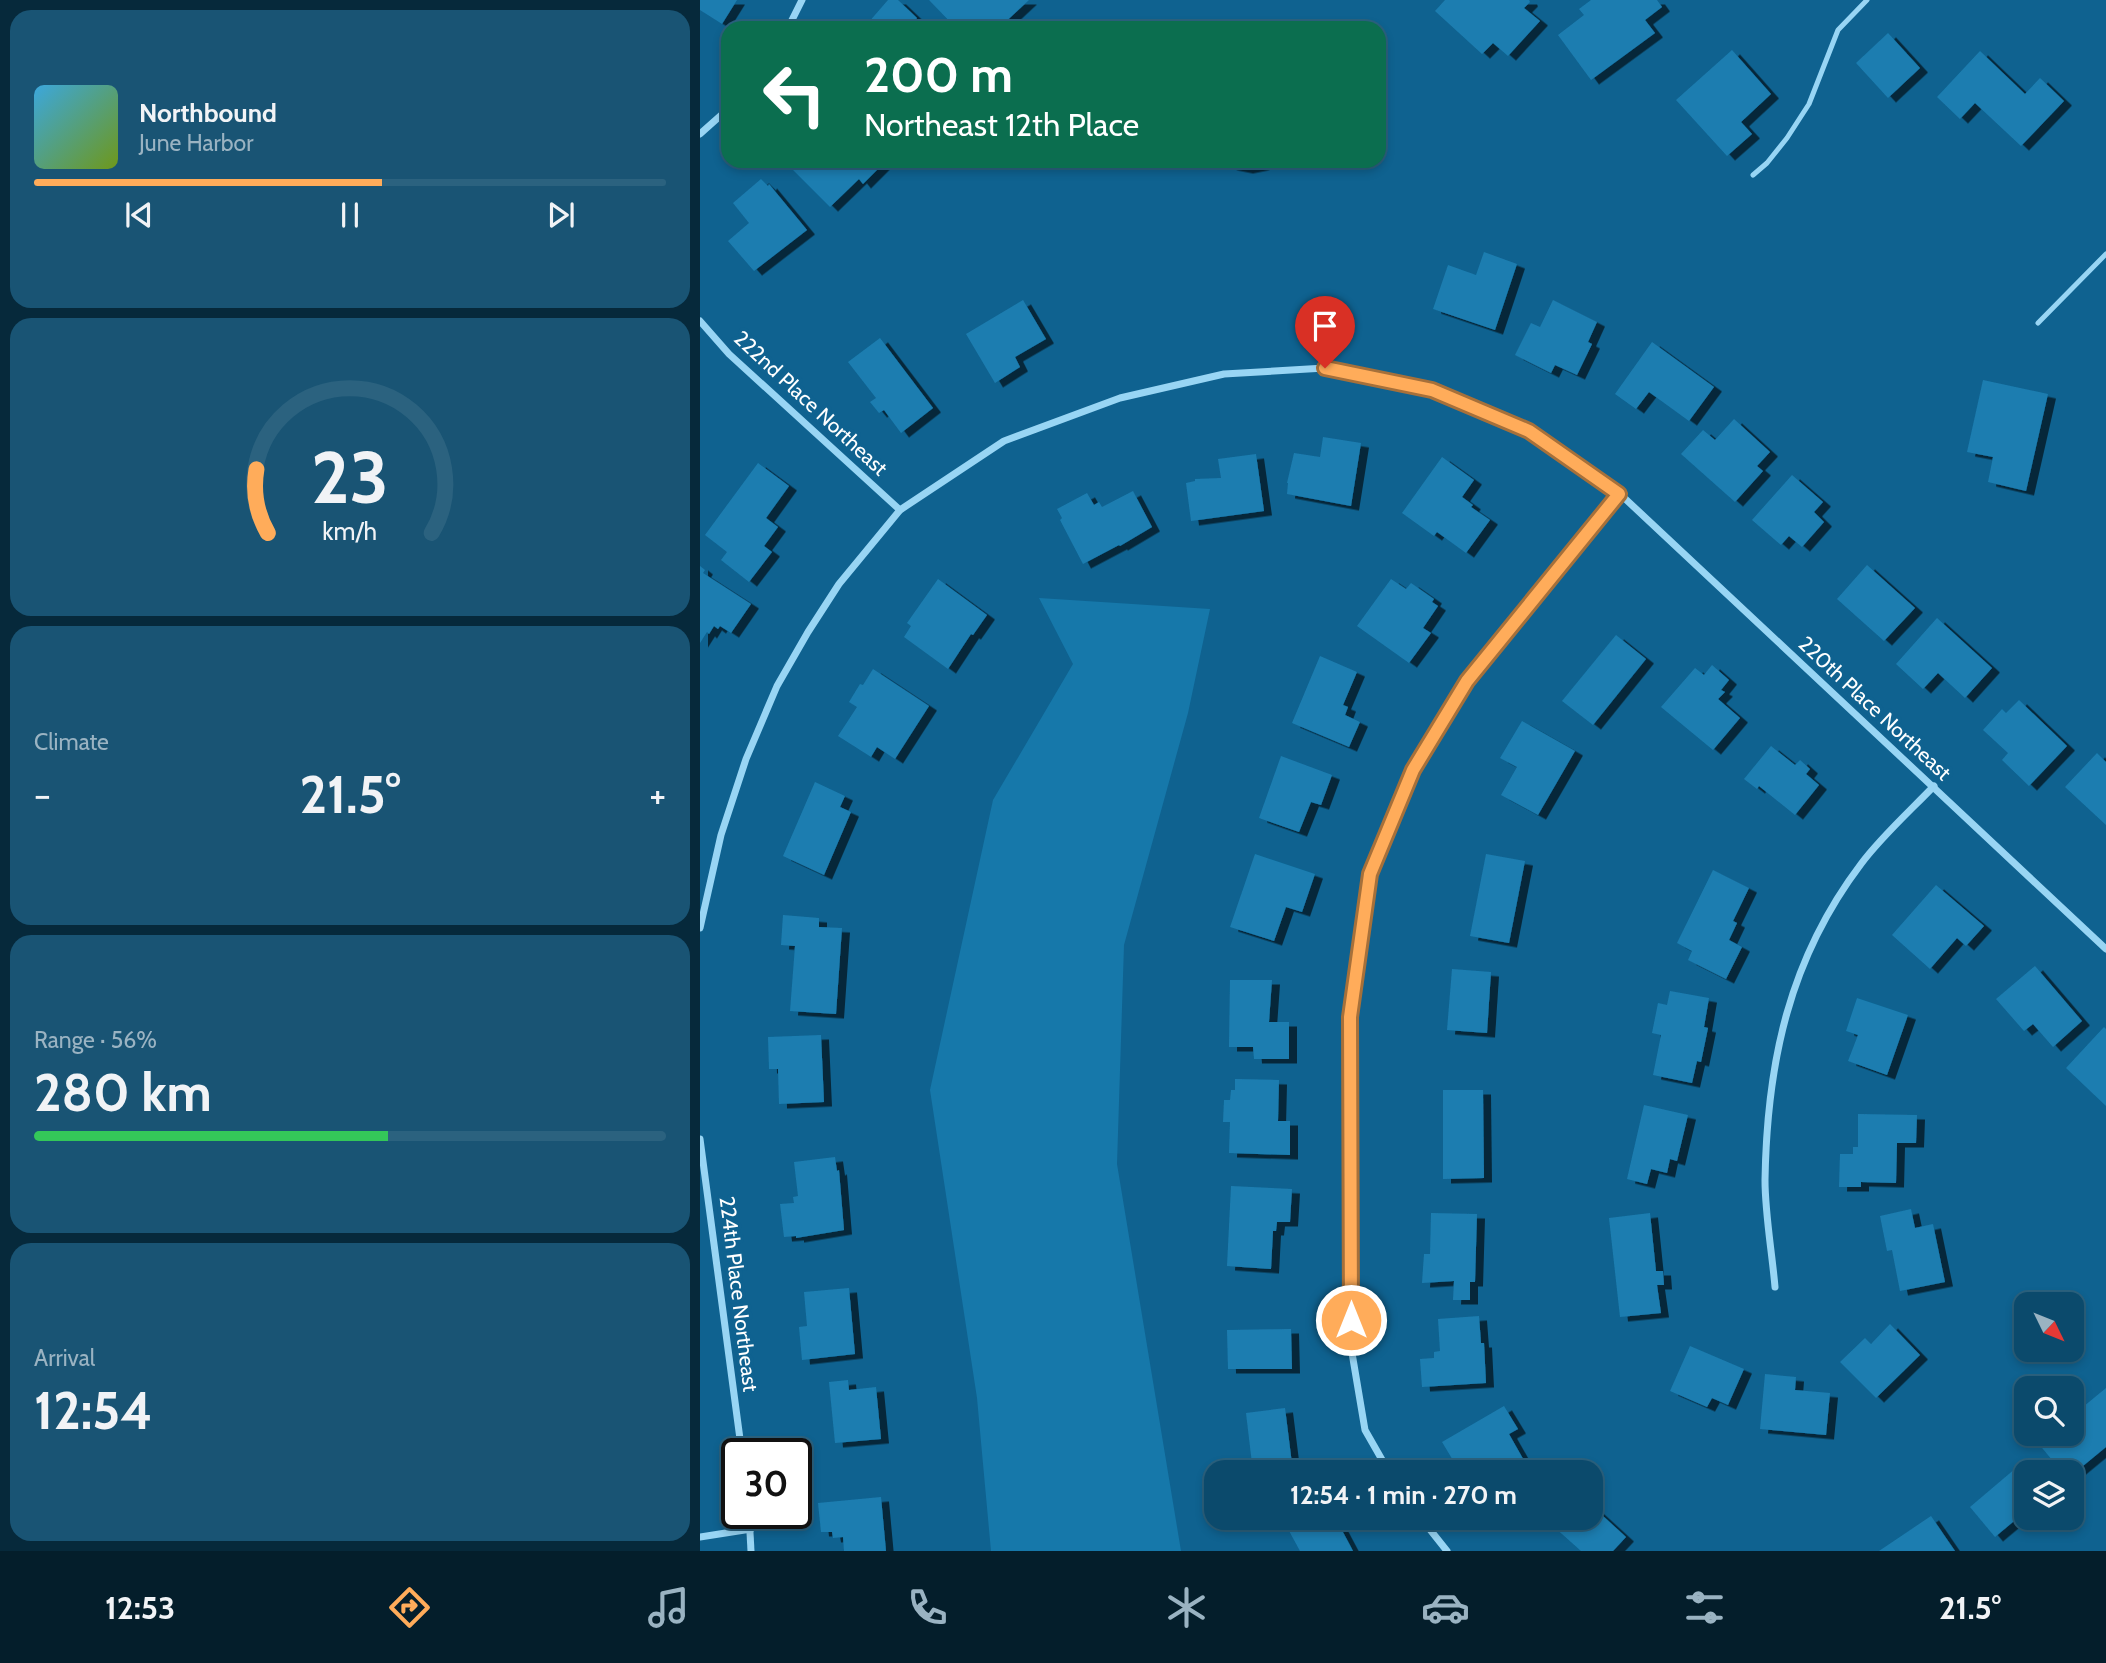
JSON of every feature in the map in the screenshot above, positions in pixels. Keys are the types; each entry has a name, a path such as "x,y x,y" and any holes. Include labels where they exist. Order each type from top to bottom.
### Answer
{"street":[{"path":"792,21 802,0"},
{"path":"700,135 721,116"},
{"name":"222nd Place Northeast","path":"700,321 729,354 900,510"},
{"name":"220th Place Northeast","path":"700,928 725,822 746,759 777,686 839,584 900,510 1004,441 1120,398 1224,374 1325,368 1432,390 1529,431 1619,494 2106,949"},
{"path":"1382,1460 1365,1430 1351,1347 1350,1017 1370,874 1413,770 1467,681 1619,494"},
{"path":"1775,1287 1765,1183 1771,1090 1782,1028 1800,970 1825,918 1861,863 1934,786"},
{"name":"224th Place Northeast","path":"700,1139 739,1438"},
{"path":"700,1537 751,1529 751,1551"},
{"path":"1430,1530 1447,1551"}],"lane":[{"path":"1753,174 1767,163 1794,127 1809,104 1838,30 1867,0"},
{"path":"2038,323 2106,254"}],"shaded area":[{"path":"1039,598 1210,609 1188,713 1124,945 1117,1164 1181,1551 991,1551 977,1398 930,1090 993,800 1073,664"}],"building":[{"path":"700,0 737,0 721,23 700,10"},
{"path":"888,0 898,0 917,18 915,21 870,21"},
{"path":"929,0 1029,0 1006,21 949,21"},
{"path":"1445,0 1529,0 1524,8 1540,21 1508,56 1493,43 1482,54 1435,11"},
{"path":"1591,0 1657,0 1662,7 1645,20 1655,33 1591,80 1558,35 1584,15 1579,9"},
{"path":"1888,33 1920,68 1888,98 1856,63"},
{"path":"1732,50 1771,94 1741,122 1752,134 1727,156 1676,100"},
{"path":"1980,51 2025,94 2040,78 2064,101 2021,146 1975,103 1960,119 1937,97"},
{"path":"791,168 879,168 863,184 859,179 830,207"},
{"path":"761,179 768,186 769,184 807,230 754,271 728,241 749,223 733,203"},
{"path":"1484,252 1517,264 1495,330 1433,309 1448,265 1476,275"},
{"path":"1023,300 1046,339 1015,357 1020,367 995,383 966,334"},
{"path":"1553,300 1597,322 1588,342 1592,344 1577,375 1555,365 1551,373 1515,355 1531,323 1540,327"},
{"path":"880,338 933,408 901,433 884,410 879,413 870,402 876,398 848,362"},
{"path":"1652,342 1714,387 1689,421 1649,392 1636,409 1615,394"},
{"path":"1983,380 2048,394 2026,491 1988,482 1993,457 1967,452"},
{"path":"1734,419 1770,452 1757,466 1763,471 1735,502 1681,454 1703,430 1715,440"},
{"path":"1323,437 1361,443 1351,506 1287,494 1294,453 1320,457"},
{"path":"1256,454 1264,511 1191,521 1186,483 1195,479 1221,478 1218,459"},
{"path":"1442,457 1474,480 1462,497 1490,520 1466,553 1437,532 1434,536 1402,513"},
{"path":"758,463 789,486 766,518 778,527 764,546 772,552 749,582 721,560 727,552 705,535"},
{"path":"1792,475 1823,502 1814,512 1824,522 1802,547 1789,536 1781,545 1752,520"},
{"path":"1133,491 1152,527 1083,564 1057,509 1087,493 1094,505 1099,502 1102,507"},
{"path":"1867,565 1915,608 1884,641 1837,599"},
{"path":"700,566 705,570 703,573 751,604 731,633 720,626 718,629 714,626 700,643"},
{"path":"938,579 987,615 948,669 904,637 911,626 907,623"},
{"path":"1391,579 1406,589 1411,583 1434,599 1432,602 1438,606 1423,628 1431,633 1409,663 1357,626"},
{"path":"1937,618 1992,668 1965,698 1938,673 1923,689 1896,664"},
{"path":"1616,635 1646,659 1593,725 1562,701"},
{"path":"1320,656 1357,672 1343,705 1348,707 1345,715 1360,722 1349,747 1292,723"},
{"path":"1712,665 1729,680 1721,690 1725,692 1718,699 1740,718 1713,750 1661,707 1695,668 1704,675"},
{"path":"873,669 929,706 895,759 877,747 871,757 838,736 857,707 849,702"},
{"path":"2019,700 2067,746 2029,786 2002,760 2008,753 1983,730 2002,709 2006,713"},
{"path":"1522,721 1575,751 1538,815 1501,795 1517,767 1500,758"},
{"path":"1771,746 1795,765 1800,760 1810,769 1806,774 1819,785 1795,815 1759,786 1757,789 1744,779"},
{"path":"2097,753 2106,762 2106,825 2065,787"},
{"path":"1281,756 1332,775 1321,805 1311,802 1299,832 1259,818"},
{"path":"815,782 845,796 840,807 851,812 824,875 783,856"},
{"path":"1255,854 1315,874 1302,912 1286,907 1274,941 1230,927"},
{"path":"1486,854 1525,861 1509,943 1470,936"},
{"path":"1713,870 1749,888 1733,921 1737,923 1729,940 1742,947 1726,979 1688,960 1692,951 1677,943"},
{"path":"1936,885 1984,926 1966,946 1957,938 1930,969 1892,935"},
{"path":"783,915 819,918 819,927 842,928 836,1014 790,1011 795,946 781,945"},
{"path":"2035,966 2082,1021 2053,1047 2033,1024 2024,1031 1996,999"},
{"path":"1452,969 1491,972 1487,1033 1447,1030"},
{"path":"1230,980 1272,980 1269,1022 1289,1022 1289,1059 1254,1059 1253,1047 1229,1047"},
{"path":"1670,991 1709,998 1704,1027 1708,1028 1701,1062 1697,1061 1692,1083 1653,1075 1661,1035 1652,1033 1658,1003 1667,1005"},
{"path":"1857,998 1908,1015 1887,1075 1848,1061 1858,1035 1846,1031"},
{"path":"2104,1027 2106,1029 2106,1106 2066,1068"},
{"path":"821,1035 824,1102 779,1104 778,1069 769,1069 768,1037"},
{"path":"1235,1079 1279,1080 1278,1121 1290,1121 1290,1155 1229,1153 1230,1122 1223,1122 1224,1100 1230,1100 1231,1090 1235,1090"},
{"path":"1443,1090 1483,1090 1484,1178 1443,1179"},
{"path":"1644,1105 1688,1115 1677,1161 1670,1159 1667,1173 1651,1169 1647,1184 1627,1179"},
{"path":"1858,1114 1917,1115 1916,1143 1897,1143 1896,1183 1861,1182 1861,1187 1839,1187 1840,1154 1853,1154 1853,1147 1858,1147"},
{"path":"835,1157 837,1171 839,1170 844,1230 796,1238 784,1237 780,1204 794,1203 793,1197 798,1196 794,1162"},
{"path":"1231,1186 1292,1189 1290,1222 1277,1222 1276,1231 1273,1231 1271,1269 1227,1266"},
{"path":"1911,1209 1915,1228 1933,1224 1945,1282 1900,1291 1892,1250 1887,1251 1880,1216"},
{"path":"1431,1213 1477,1214 1475,1282 1470,1282 1470,1300 1453,1300 1454,1281 1422,1283 1424,1254 1430,1254"},
{"path":"1650,1213 1656,1271 1663,1271 1664,1285 1657,1285 1661,1313 1620,1317 1609,1218"},
{"path":"849,1288 855,1354 802,1360 799,1327 807,1326 804,1292"},
{"path":"1479,1316 1481,1343 1484,1343 1486,1383 1422,1387 1420,1359 1434,1358 1434,1352 1440,1351 1438,1319"},
{"path":"1890,1324 1920,1355 1876,1398 1840,1362 1865,1338 1871,1344"},
{"path":"1291,1329 1292,1369 1228,1369 1227,1330"},
{"path":"1690,1346 1744,1369 1728,1405 1712,1398 1707,1407 1670,1391"},
{"path":"1765,1374 1796,1377 1795,1390 1830,1393 1826,1435 1760,1429"},
{"path":"848,1380 849,1390 876,1387 881,1439 835,1443 829,1382"},
{"path":"2106,1388 2106,1447 2084,1465 2084,1460 2052,1460 2040,1446 2084,1446 2084,1406"},
{"path":"1504,1406 1518,1429 1509,1434 1524,1460 1453,1460 1442,1442"},
{"path":"1285,1408 1292,1460 1252,1460 1246,1413"},
{"path":"2014,1470 2014,1521 1995,1537 1970,1507"},
{"path":"881,1497 886,1551 844,1551 843,1537 833,1538 832,1532 821,1532 818,1503"},
{"path":"1603,1516 1626,1537 1613,1551 1581,1551 1558,1530 1603,1530"},
{"path":"1931,1516 1955,1551 1879,1551"},
{"path":"1289,1530 1342,1530 1353,1551 1300,1551"}],"route":[{"path":"1325,368 1432,390 1529,431 1619,494 1467,681 1413,770 1370,874 1350,1017 1351,1320"}]}
